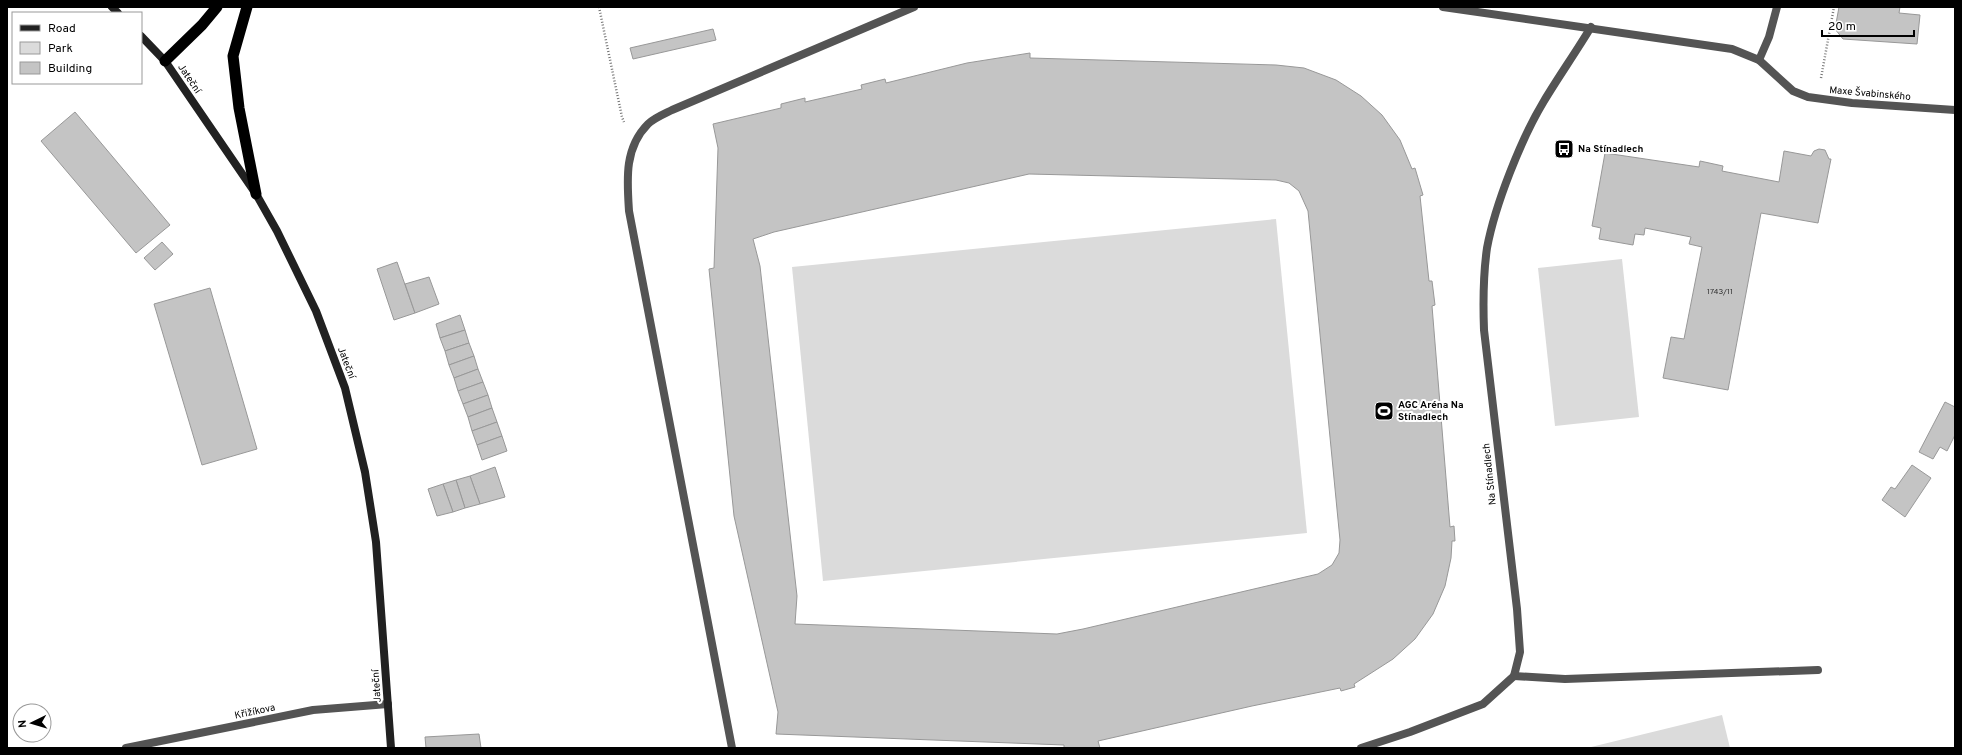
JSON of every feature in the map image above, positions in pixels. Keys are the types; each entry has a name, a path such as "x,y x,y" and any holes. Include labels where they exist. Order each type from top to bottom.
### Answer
{"highway":[{"path":"165,61 202,25 217,7"},
{"path":"247,7 233,56 239,108 256,194"}],"main road":[{"name":"Jateční","path":"142,37 165,61 256,194 277,231 316,312 345,388 365,472 376,542 391,748"}],"street":[{"path":"732,748 629,211 627,169 634,142 648,123 672,110 914,7"},
{"path":"1444,7 1591,27 1732,49 1759,60 1769,37 1777,7"},
{"name":"Na Stínadlech","path":"1514,676 1520,652 1517,609 1484,330 1483,298 1487,248 1505,186 1530,129 1543,102 1591,27"},
{"name":"Maxe Švabinského","path":"1759,60 1786,85 1800,94 1859,104 1955,110"},
{"path":"1361,748 1410,732 1483,704 1514,676 1565,680 1818,670"},
{"name":"Křižíkova","path":"126,748 313,710 388,704"}],"path":[{"path":"599,7 622,116 634,142"},
{"path":"1818,98 1834,7"}],"green space":[{"path":"1276,219 1307,533 823,581 792,267"},
{"path":"1622,259 1639,417 1555,426 1538,268"},
{"path":"1722,715 1730,748 1587,748"}],"building":[{"path":"1839,7 1900,7 1899,13 1920,15 1917,44 1843,39 1835,29"},
{"path":"713,29 716,40 633,59 630,48"},
{"name":"AGC Aréna Na Stínadlech","path":"1030,53 1030,58 1276,65 1304,68 1336,80 1361,96 1382,115 1400,140 1412,169 1415,168 1423,195 1420,196 1429,281 1432,281 1435,305 1432,306 1450,527 1454,526 1455,541 1452,541 1451,558 1445,586 1433,614 1415,639 1393,659 1354,684 1355,687 1341,691 1340,688 1252,706 1098,741 1100,748 1064,748 1064,745 776,734 778,712 734,516 709,269 714,268 718,148 713,124 781,108 781,104 805,98 805,102 862,89 861,85 885,79 886,83 967,63","holes":["1029,174 1276,180 1289,183 1299,191 1308,211 1340,540 1339,553 1332,565 1318,574 1057,634 795,624 797,596 760,266 753,239 774,232"]},
{"path":"75,112 170,225 136,253 41,141"},
{"path":"1819,149 1825,150 1829,159 1831,159 1818,223 1761,213 1728,390 1663,378 1671,337 1684,339 1702,247 1689,244 1691,237 1645,228 1644,235 1635,234 1633,245 1599,239 1601,228 1592,226 1605,153 1699,167 1700,161 1723,166 1722,171 1779,182 1784,151 1811,156 1814,151"},
{"path":"162,242 173,254 155,270 144,258"},
{"path":"397,262 415,313 394,320 377,269"},
{"path":"429,277 439,304 415,313 405,284"},
{"path":"210,288 257,449 202,465 154,304"},
{"path":"460,315 465,330 440,338 436,324"},
{"path":"465,330 469,343 445,351 440,338"},
{"path":"469,343 474,356 449,365 445,351"},
{"path":"474,356 478,369 454,378 449,365"},
{"path":"478,369 483,382 458,391 454,378"},
{"path":"483,382 488,395 463,404 458,391"},
{"path":"488,395 492,408 468,417 463,404"},
{"path":"1945,402 1955,407 1955,435 1947,451 1940,447 1933,459 1919,452"},
{"path":"492,408 497,422 472,431 468,417"},
{"path":"497,422 502,436 477,445 472,431"},
{"path":"502,436 507,451 482,460 477,445"},
{"path":"1912,465 1931,478 1905,517 1882,500 1891,487 1895,489"},
{"path":"495,467 505,497 480,504 470,476"},
{"path":"470,476 480,504 465,508 456,480"},
{"path":"456,480 465,508 453,512 443,484"},
{"path":"443,484 453,512 437,516 428,489"},
{"path":"479,734 481,748 426,748 425,737"}],"place":[{"name":"Na Stínadlech","path":"1564,149"},
{"name":"AGC Aréna Na Stínadlech","path":"1384,411"}]}
